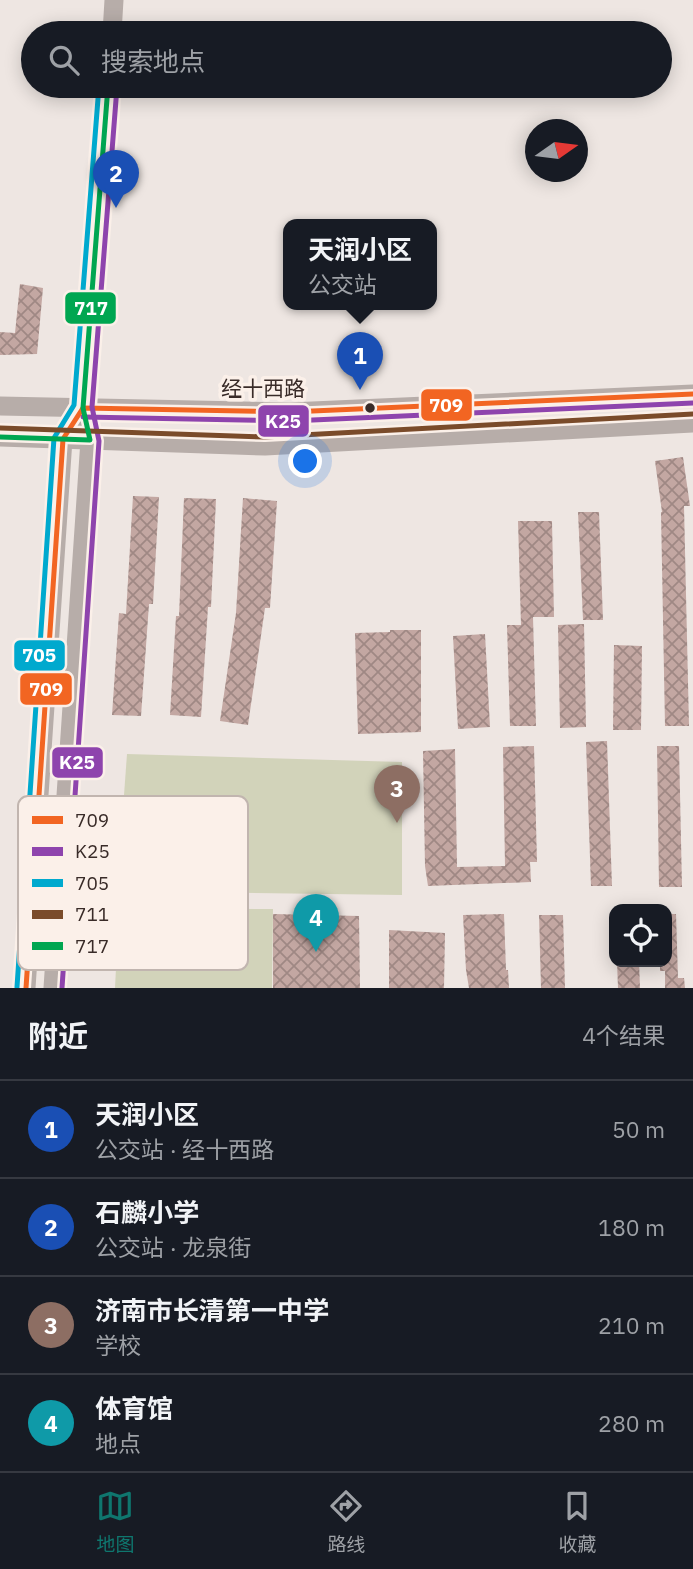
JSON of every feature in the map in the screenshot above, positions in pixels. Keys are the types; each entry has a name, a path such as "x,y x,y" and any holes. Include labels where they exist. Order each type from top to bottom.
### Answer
{"main road":[{"path":"113,21 114,0"},
{"path":"66,796 90,440 83,408 107,98"},
{"name":"经十西路","path":"0,406 290,412 693,394"},
{"path":"39,796 63,439 83,408"},
{"path":"0,437 265,446 693,423"},
{"path":"26,988 27,970"},
{"path":"53,988 54,970"}],"green space":[{"path":"127,754 402,762 402,895 248,893 248,796 124,796"},
{"path":"248,909 273,909 272,988 115,988 116,970 248,970"}],"building":[{"path":"20,284 43,288 37,354 0,355 0,332 15,333"},
{"path":"683,457 690,506 684,506 689,726 665,726 662,512 655,461"},
{"path":"133,496 159,497 153,604 149,604 141,716 112,715 119,613 126,614"},
{"path":"184,498 216,499 211,607 208,607 201,717 170,715 176,616 179,616"},
{"path":"243,498 277,501 270,608 265,608 248,725 220,721 236,613"},
{"path":"578,512 599,512 603,620 583,620"},
{"path":"518,521 552,521 554,617 533,617 536,726 510,726 507,625 521,625"},
{"path":"584,624 586,727 560,728 558,625"},
{"path":"421,630 421,732 358,734 355,633"},
{"path":"485,634 490,727 458,729 453,636"},
{"path":"614,645 642,646 641,730 613,730"},
{"path":"607,741 612,886 591,886 586,742"},
{"path":"534,746 537,862 530,862 531,882 428,886 425,866 423,751 455,749 457,867 505,866 503,747"},
{"path":"657,746 679,746 682,887 659,887"},
{"path":"273,914 359,916 360,988 273,988"},
{"path":"504,914 509,988 469,988 463,915"},
{"path":"672,914 676,914 678,978 684,978 685,988 665,988 665,971 660,971 660,967 672,967"},
{"path":"539,915 563,915 565,988 541,988"},
{"path":"389,930 445,933 444,988 389,988"},
{"path":"617,967 639,967 640,988 618,988"}],"transit line":[{"name":"705","path":"30,796 54,438 74,405 98,98"},
{"name":"717","path":"0,437 90,440 83,408 107,98"},
{"name":"K25","path":"75,796 99,441 92,407 116,98"},
{"name":"709","path":"39,796 63,439 83,408 290,412 693,394"},
{"name":"K25","path":"83,417 290,421 693,403"},
{"name":"711","path":"0,428 265,437 693,414"},
{"name":"705","path":"17,987 18,970"},
{"name":"709","path":"26,988 27,970"},
{"name":"K25","path":"62,988 63,970"}],"place":[{"name":"石麟小学","path":"116,208"},
{"name":"天润小区","path":"360,390"},
{"name":"济南市长清第一中学","path":"397,823"},
{"name":"体育馆","path":"316,952"}]}
